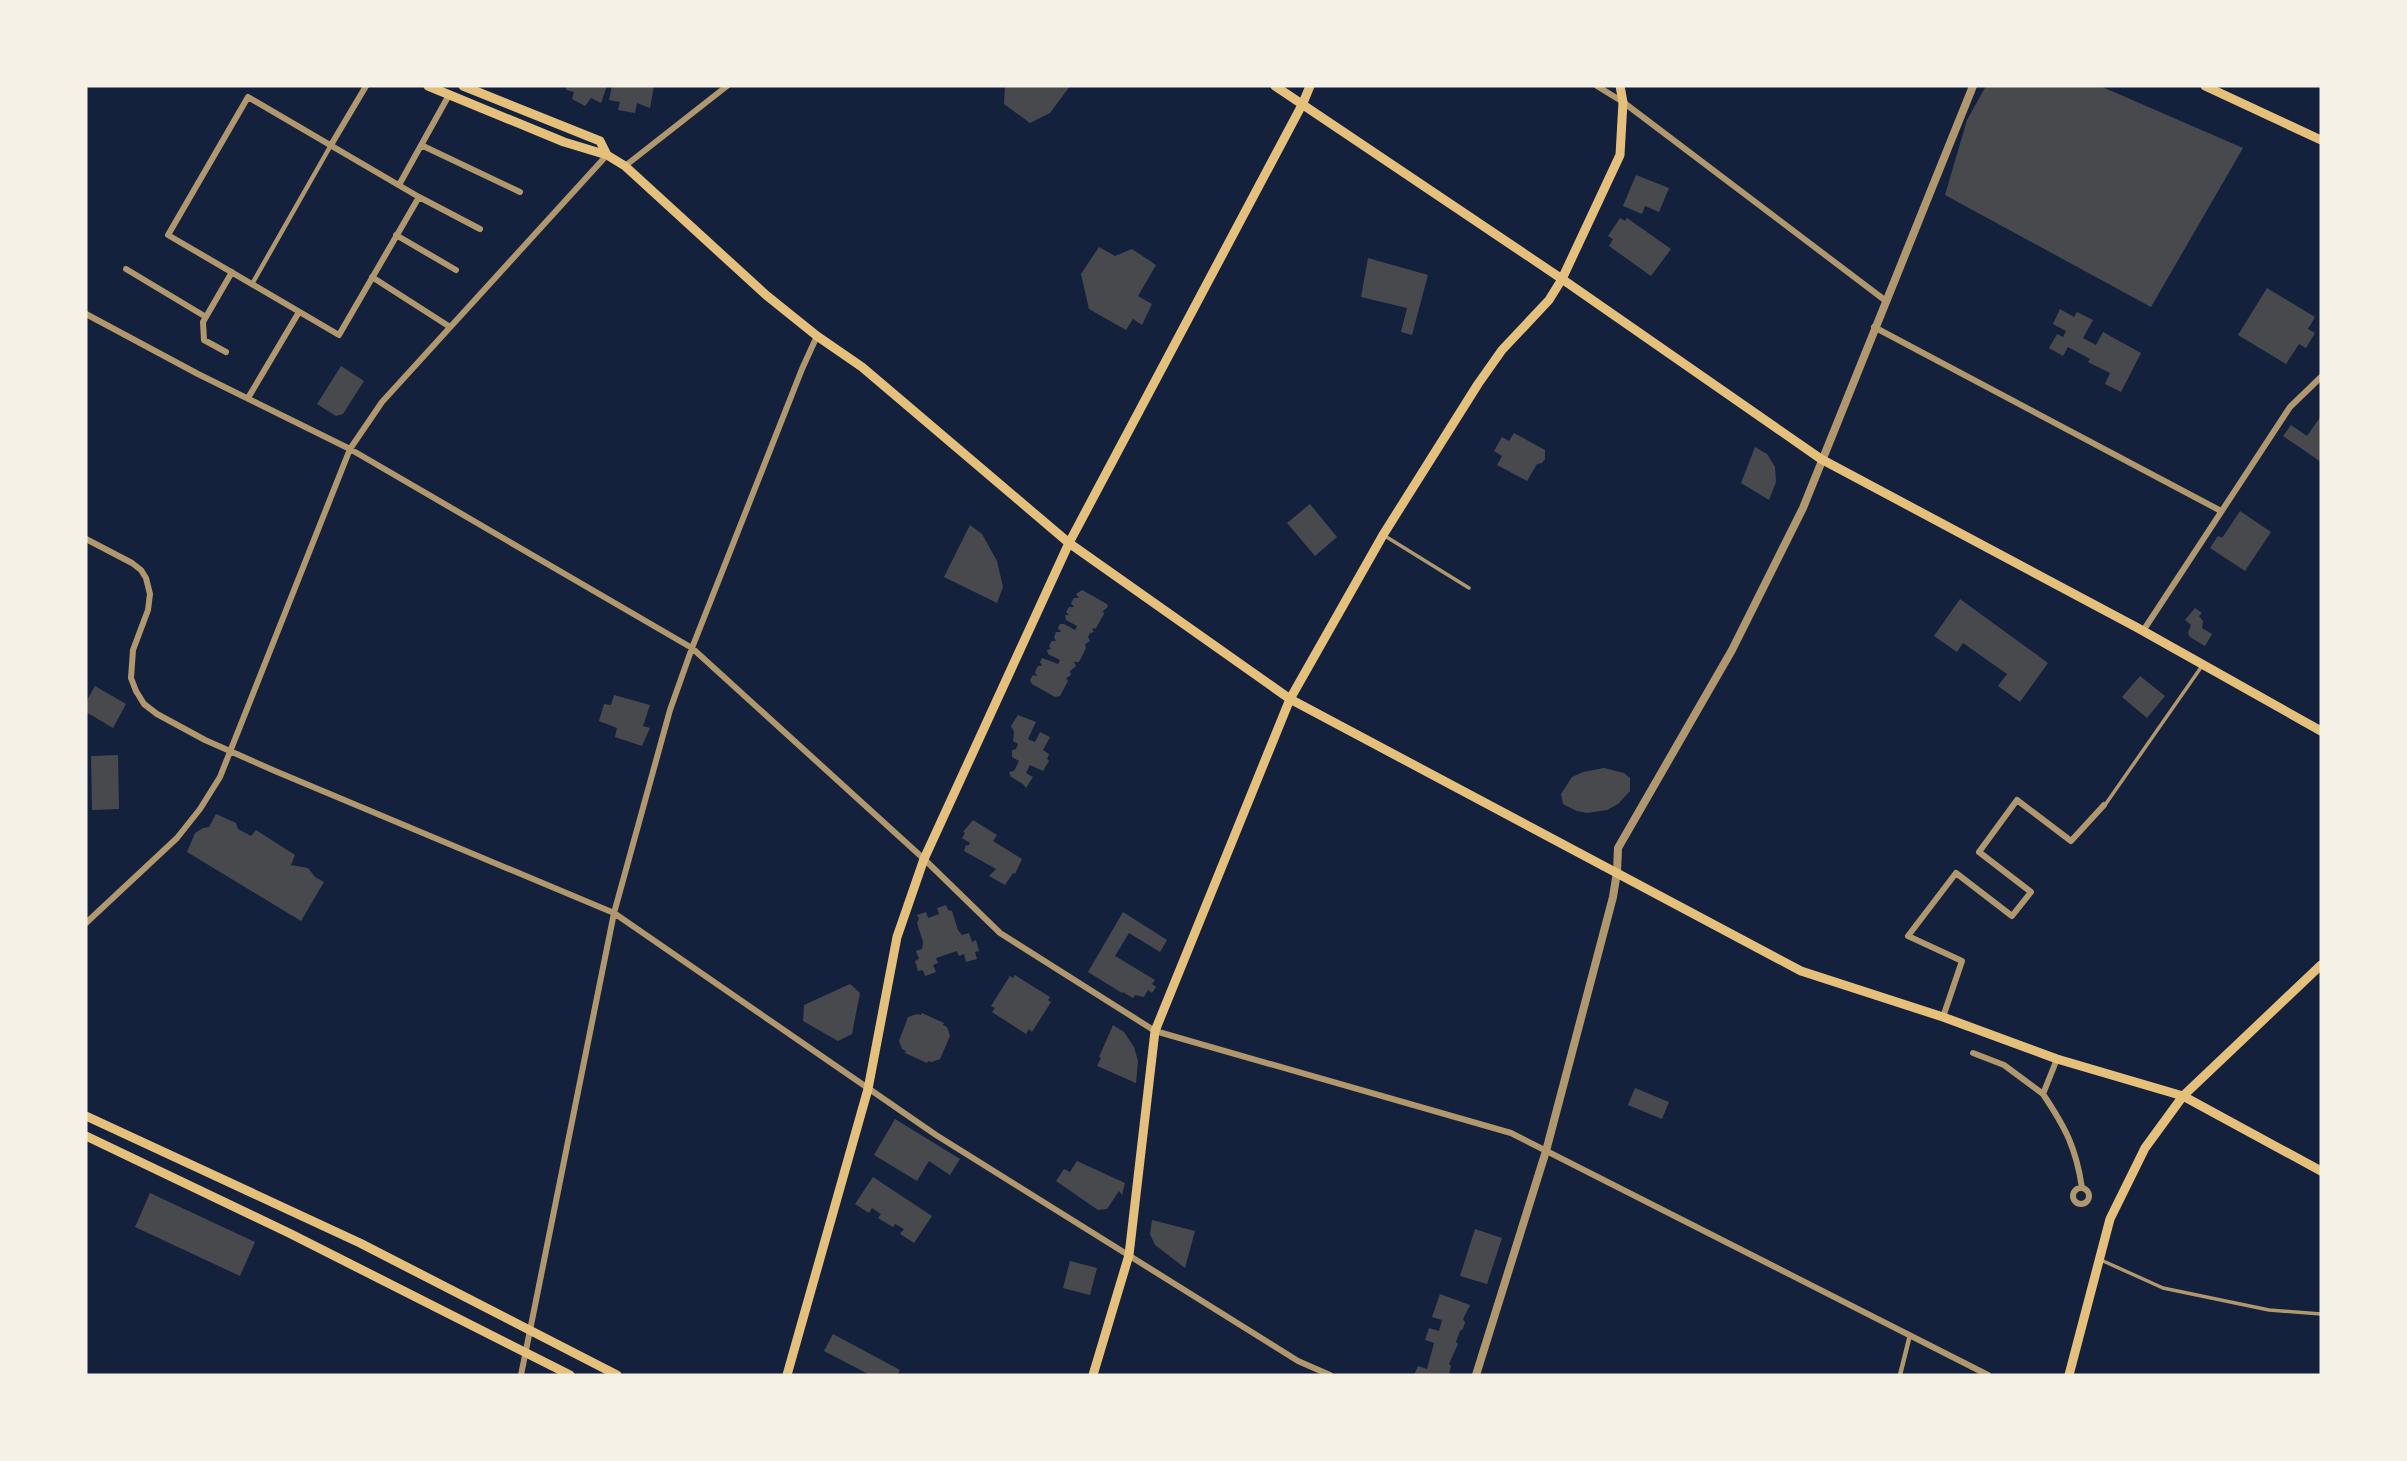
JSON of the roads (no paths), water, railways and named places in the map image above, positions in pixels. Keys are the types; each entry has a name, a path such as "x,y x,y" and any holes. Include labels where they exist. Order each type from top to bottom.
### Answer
{"main road":[{"path":"428,86 564,142 607,155 625,166 766,295 817,336 862,367 1069,543 1290,699 1801,971 1943,1017 2057,1059 2183,1096 2321,1171"},
{"path":"464,86 600,141 607,155"},
{"path":"1275,86 1562,279 1821,459 2143,631 2321,731"},
{"path":"787,1375 868,1089 897,937 924,859 1069,543 1310,86"},
{"path":"1093,1375 1129,1255 1155,1031 1290,699 1383,535 1478,384 1502,350 1549,300 1562,279 1620,155 1623,102 1620,86"},
{"path":"2206,86 2321,139"},
{"path":"2069,1375 2110,1219 2145,1148 2183,1096 2321,965"},
{"path":"86,1116 360,1243 617,1375"},
{"path":"86,1136 289,1233 570,1375"}],"street":[{"path":"252,284 366,86"},
{"path":"625,166 727,86"},
{"path":"1597,86 1623,102 1886,301"},
{"path":"1476,1375 1546,1152 1613,897 1618,848 1732,650 1802,508 1973,86"},
{"path":"399,185 449,94"},
{"path":"419,197 339,335 168,235 248,97 419,197 480,229"},
{"path":"421,145 520,192"},
{"path":"86,923 155,861 188,825 210,795 231,751 350,449 382,402 607,155"},
{"path":"396,235 456,270"},
{"path":"126,269 206,317"},
{"path":"226,352 204,340 203,322 232,272"},
{"path":"372,277 450,327"},
{"path":"248,398 299,312"},
{"path":"86,314 350,449 692,648 1010,941 1155,1031 1511,1133 1988,1375"},
{"path":"1874,327 2221,511"},
{"path":"521,1375 614,913 670,710 692,648 817,336"},
{"path":"2143,631 2290,407 2321,377"},
{"path":"86,539 132,563 146,578 150,594 148,611 130,664 131,678 144,704 156,714 205,740 614,913 936,1135 1298,1361 1330,1375"},
{"path":"1943,1017 1962,961 1908,936 1948,883 1956,873 2012,916 2031,892 1979,852 2017,800 2071,841 2105,805"},
{"path":"1973,1053 2004,1065 2043,1094 2067,1130 2079,1164 2082,1188"},
{"path":"2043,1094 2057,1059"},
{"path":"1900,1375 1910,1335"}],"lane":[{"path":"1383,535 1469,588"},
{"path":"2105,805 2202,666"},
{"path":"2099,1259 2163,1287 2269,1310 2321,1314"}]}
